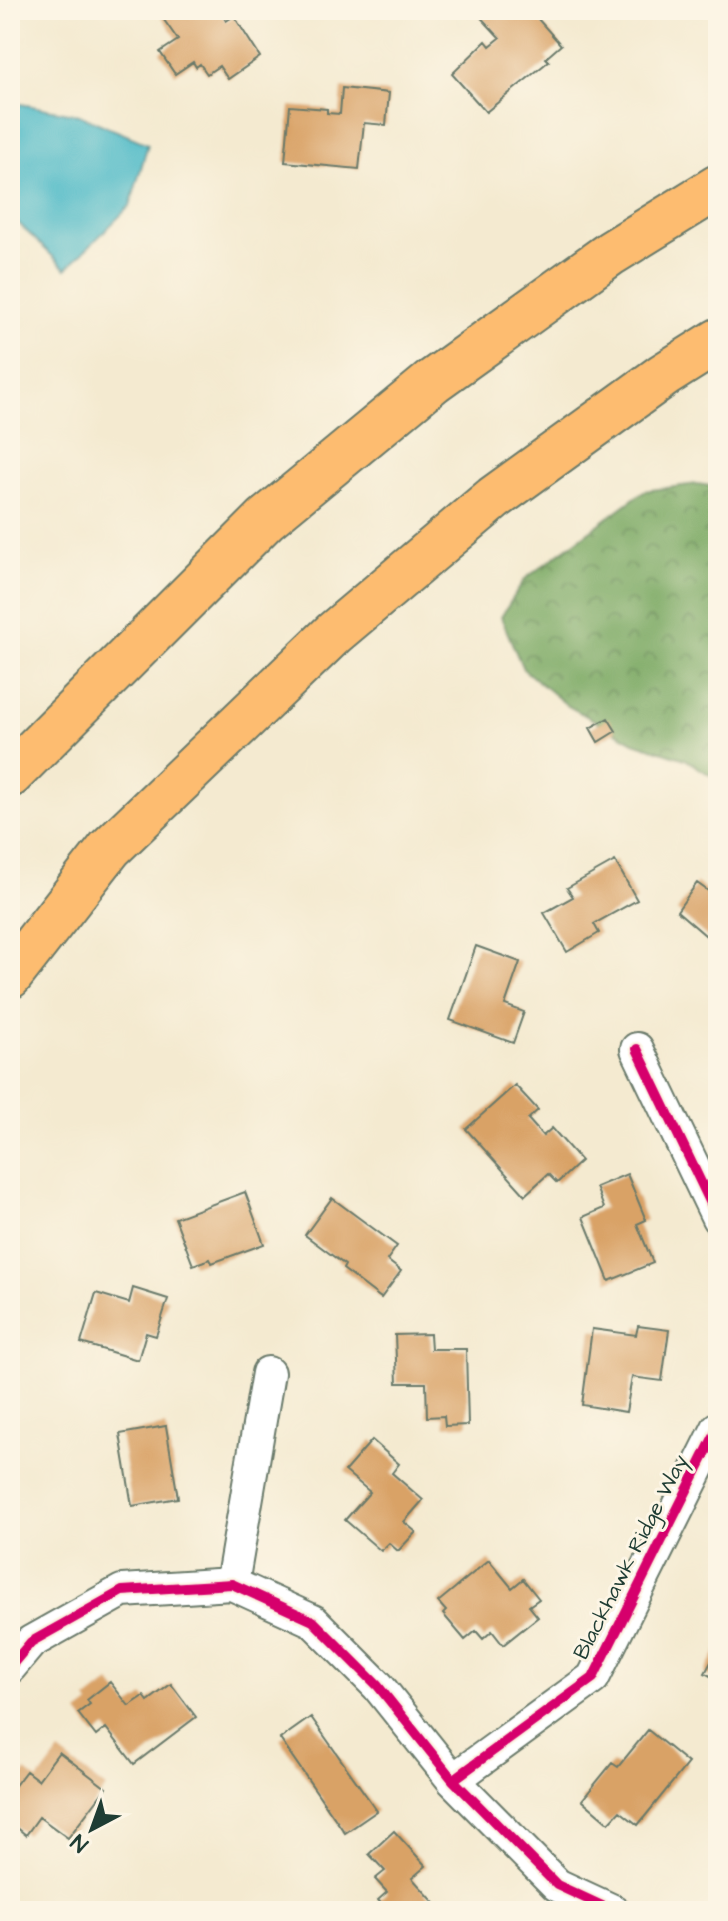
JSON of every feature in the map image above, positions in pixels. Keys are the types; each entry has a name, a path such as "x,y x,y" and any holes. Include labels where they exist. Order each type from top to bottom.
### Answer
{"highway":[{"path":"10,775 266,519 290,499 433,381 611,253 718,187"},
{"path":"10,976 110,848 334,633 494,498 664,375 718,341"}],"street":[{"path":"637,1049 718,1218"},
{"path":"232,1584 268,1373"},
{"name":"Blackhawk Ridge Way","path":"453,1780 593,1678 718,1428"},
{"path":"10,1667 31,1642 122,1591 232,1584 313,1621 378,1686 453,1780 557,1885 613,1911"}],"green space":[{"path":"697,484 718,487 718,780 685,759 634,742 568,706 523,669 501,617 525,579 644,491"}],"water":[{"path":"10,102 79,115 148,144 130,206 66,269 10,215"}],"building":[{"path":"157,10 220,10 226,21 234,16 260,57 228,79 219,66 207,74 200,64 196,67 193,62 175,74 160,52 178,40"},
{"path":"474,10 530,10 561,45 546,58 549,61 486,112 452,74 486,41 490,46 500,38"},
{"path":"342,88 389,93 386,125 364,123 359,169 285,162 290,106 327,109 327,113 340,114"},
{"path":"608,718 616,731 598,742 590,728"},
{"path":"615,861 637,900 594,924 599,933 567,952 544,913 573,897 567,888"},
{"path":"697,883 718,898 718,950 677,911"},
{"path":"476,946 520,962 505,1005 524,1012 513,1043 450,1020"},
{"path":"515,1085 538,1110 528,1119 543,1136 552,1128 581,1161 557,1183 548,1174 525,1195 466,1129"},
{"path":"627,1174 646,1220 637,1224 653,1263 609,1281 583,1217 604,1208 596,1187"},
{"path":"245,1192 264,1244 212,1263 210,1259 193,1265 175,1218"},
{"path":"332,1198 397,1246 387,1260 401,1271 381,1298 343,1269 345,1265 305,1235"},
{"path":"133,1288 168,1299 156,1336 146,1333 138,1360 81,1343 96,1293 129,1303"},
{"path":"638,1326 669,1330 662,1381 632,1377 626,1412 582,1405 592,1329 636,1335"},
{"path":"430,1334 431,1349 466,1349 468,1425 445,1426 444,1416 427,1417 426,1383 397,1383 395,1335"},
{"path":"166,1426 178,1498 132,1506 120,1434"},
{"path":"372,1440 399,1464 392,1473 423,1500 404,1522 416,1532 398,1551 389,1543 381,1551 345,1520 370,1492 345,1471"},
{"path":"489,1560 512,1588 523,1579 539,1599 529,1606 538,1617 503,1645 492,1631 483,1639 476,1631 465,1640 443,1614 446,1611 438,1602"},
{"path":"718,1649 718,1680 705,1673"},
{"path":"110,1682 129,1706 144,1696 148,1701 171,1684 196,1717 134,1764 106,1728 96,1736 78,1713 90,1704 87,1700"},
{"path":"311,1717 377,1811 345,1833 280,1739"},
{"path":"648,1730 688,1763 638,1825 620,1811 609,1823 582,1800 612,1763 618,1767"},
{"path":"59,1752 106,1788 68,1838 39,1817 26,1835 10,1822 10,1792 26,1771 38,1780"},
{"path":"394,1831 426,1866 412,1878 442,1911 388,1911 378,1900 387,1892 375,1879 385,1871 369,1854"}],"cycle path":[{"path":"637,1049 718,1218"},
{"path":"453,1780 593,1678 718,1428"},
{"path":"10,1667 31,1642 122,1591 232,1584 313,1621 378,1686 453,1780 557,1885 613,1911"}]}
